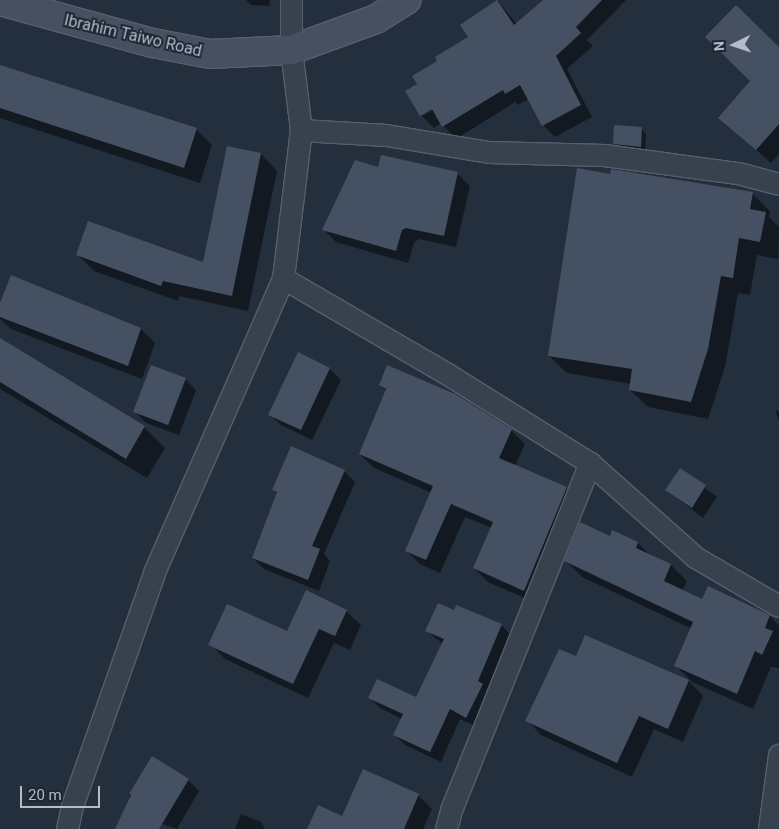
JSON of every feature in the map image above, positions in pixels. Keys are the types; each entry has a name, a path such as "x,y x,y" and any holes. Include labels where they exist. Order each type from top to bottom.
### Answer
{"main road":[{"name":"Ibrahim Taiwo Road","path":"0,1 35,14 210,54 291,50 376,19 406,0"}],"street":[{"path":"67,829 72,806 155,570 283,278 301,130 291,50 292,0"},
{"path":"301,130 386,135 489,152 604,155 738,173 779,184"},
{"path":"283,278 449,375 590,463 695,556 779,606"},
{"path":"446,829 451,810 590,463"},
{"path":"769,829 779,755"}],"building":[{"path":"497,0 514,25 543,0 602,0 576,27 581,33 556,56 581,105 542,126 520,85 505,94 503,90 442,127 432,109 420,116 405,91 417,84 412,76 437,61 435,57 468,37 460,25"},
{"path":"736,5 779,47 779,124 756,150 718,118 750,81 705,37"},
{"path":"0,65 197,128 184,168 0,108"},
{"path":"614,125 642,127 641,147 613,144"},
{"path":"227,146 261,153 232,296 163,281 161,286 76,255 88,221 203,262"},
{"path":"381,155 458,172 444,236 406,228 402,230 396,251 322,230 355,160 378,167"},
{"path":"577,168 610,174 611,169 753,192 750,209 766,212 760,242 739,238 733,278 721,276 708,349 691,402 629,390 632,369 548,356"},
{"path":"11,275 141,328 128,366 0,317 0,303"},
{"path":"0,338 145,426 126,459 0,382"},
{"path":"298,352 330,368 301,430 268,415"},
{"path":"151,365 186,378 168,425 133,412"},
{"path":"387,365 455,394 512,429 499,458 567,487 524,591 473,568 493,522 451,504 426,560 405,551 433,486 359,454 386,389 379,385"},
{"path":"291,446 345,470 312,546 320,549 308,580 252,558 277,492 272,490"},
{"path":"680,468 706,485 692,508 665,490"},
{"path":"580,522 610,536 612,530 638,542 636,548 671,564 664,581 702,599 708,586 770,615 765,628 773,631 762,655 755,651 737,694 674,666 693,622 564,561"},
{"path":"306,590 347,610 335,636 319,629 293,684 208,645 227,604 287,631"},
{"path":"438,603 454,610 456,605 502,624 478,681 483,684 466,718 450,709 430,752 393,735 403,714 368,698 377,679 416,697 444,639 425,631"},
{"path":"585,635 689,680 668,729 639,716 617,763 525,721 559,649 576,656"},
{"path":"152,756 189,779 159,829 115,829 131,795 129,794"},
{"path":"363,769 419,794 404,829 307,829 318,805 342,816"}]}
